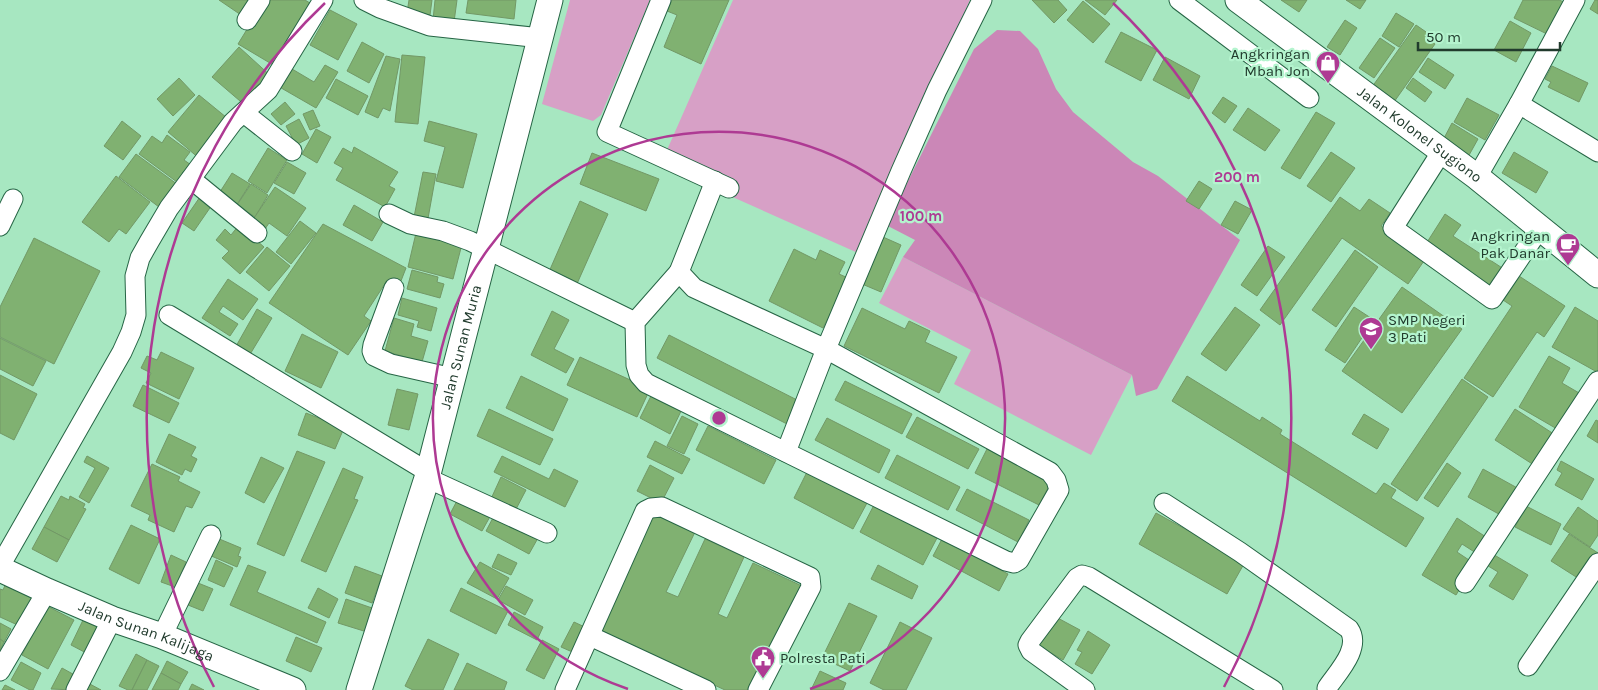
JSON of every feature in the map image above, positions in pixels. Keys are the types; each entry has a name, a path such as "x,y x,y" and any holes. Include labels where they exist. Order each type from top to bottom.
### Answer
{"main road":[{"name":"Jalan Sunan Muria","path":"359,690 428,475 550,0"},
{"name":"Jalan Kolonel Sugiono","path":"1238,0 1476,176 1598,275"},
{"name":"Jalan Sunan Kalijaga","path":"0,567 47,591 112,619 162,636 292,690"}],"street":[{"path":"247,20 260,0"},
{"path":"0,567 122,352 136,315 135,276 140,258 169,208 232,122 268,90 324,0"},
{"path":"364,0 380,8 430,26 541,38"},
{"path":"661,0 607,132 722,184 679,272 635,322 636,365 639,375 646,383 997,557 1014,563 1018,560 1059,490 1056,480 1050,472 826,349 694,288 679,272"},
{"path":"786,452 826,349 937,90 982,0"},
{"path":"1179,0 1308,98"},
{"path":"1476,176 1519,104 1575,0"},
{"path":"1519,104 1598,152"},
{"path":"244,113 292,151"},
{"path":"1442,151 1392,228 1492,299 1540,228"},
{"path":"190,179 257,233"},
{"path":"0,226 13,200"},
{"path":"389,214 410,224 443,230 470,241 635,322"},
{"path":"394,288 373,345 372,351 374,356 391,364 453,378"},
{"path":"170,315 428,475 547,533"},
{"path":"1465,583 1598,381"},
{"path":"1164,503 1240,552 1349,629 1352,634 1352,650 1327,689"},
{"path":"565,690 645,511 651,508 662,507 810,577 811,587 758,690"},
{"path":"162,636 210,535"},
{"path":"1528,666 1598,563"},
{"path":"1085,690 1031,651 1028,645 1077,578 1082,575 1273,690"},
{"path":"0,671 47,591"},
{"path":"76,690 112,619"},
{"path":"590,636 706,690"}],"shaded area":[{"path":"570,0 650,0 601,115 593,121 542,104"},
{"path":"733,0 970,0 858,253 728,195 735,180 667,150"},
{"path":"997,30 1020,31 1038,49 1056,89 1073,112 1133,162 1158,176 1240,240 1157,389 1136,396 1132,375 903,257 915,240 886,225 974,49"},
{"path":"903,257 1132,375 1091,455 954,384 971,350 879,303"}],"building":[{"path":"219,0 256,0 244,17"},
{"path":"265,0 305,0 318,8 280,69 238,44"},
{"path":"409,0 432,0 430,15 407,13"},
{"path":"435,0 457,0 454,22 433,20"},
{"path":"468,0 516,0 514,19 466,13"},
{"path":"672,0 729,0 701,64 664,47 677,15 667,11"},
{"path":"1032,0 1058,0 1067,10 1054,23"},
{"path":"1085,0 1117,0 1105,15"},
{"path":"1281,0 1307,0 1299,12"},
{"path":"1346,0 1366,0 1360,9"},
{"path":"1523,0 1559,0 1564,2 1547,34 1514,18"},
{"path":"1595,0 1598,0 1598,14 1590,9"},
{"path":"1083,1 1110,24 1093,43 1067,20"},
{"path":"330,10 357,24 338,60 310,45"},
{"path":"1396,13 1414,24 1399,47 1382,36"},
{"path":"1345,20 1357,28 1340,55 1327,47"},
{"path":"1510,21 1531,33 1516,62 1494,50"},
{"path":"1416,25 1429,34 1426,38 1435,44 1394,102 1372,87"},
{"path":"1121,32 1157,50 1141,81 1105,62"},
{"path":"1380,38 1395,48 1374,78 1359,68"},
{"path":"362,42 384,54 369,83 347,71"},
{"path":"239,47 273,78 247,107 212,77"},
{"path":"402,55 425,57 418,124 395,122"},
{"path":"386,56 400,59 390,111 383,108 378,118 365,112"},
{"path":"1165,57 1200,76 1189,99 1153,80"},
{"path":"1428,58 1454,75 1445,89 1419,72"},
{"path":"325,65 338,72 316,108 276,85 287,66 314,82"},
{"path":"1552,66 1588,83 1579,102 1548,87 1551,82 1545,79"},
{"path":"179,78 195,95 173,116 157,99"},
{"path":"1413,78 1432,92 1425,102 1406,88"},
{"path":"336,79 368,96 358,115 326,98"},
{"path":"199,95 232,122 200,159 168,132"},
{"path":"1223,97 1237,106 1225,123 1212,113"},
{"path":"1467,98 1499,115 1485,140 1454,122"},
{"path":"285,102 295,114 281,125 271,114"},
{"path":"1248,108 1280,130 1265,151 1233,130"},
{"path":"313,110 320,126 310,130 303,114"},
{"path":"1316,112 1335,123 1300,179 1281,168"},
{"path":"299,119 309,138 296,145 286,126"},
{"path":"122,121 141,136 123,160 104,146"},
{"path":"429,121 477,134 463,188 436,181 445,147 424,141"},
{"path":"1452,123 1478,139 1468,157 1442,142"},
{"path":"316,129 331,137 317,163 302,154"},
{"path":"167,135 190,152 184,160 194,167 181,185 139,154 152,136 162,143"},
{"path":"354,147 398,172 389,186 395,189 385,207 336,180 343,168 334,163 343,148 352,153"},
{"path":"268,148 287,160 267,193 248,181"},
{"path":"1331,152 1355,168 1331,202 1307,186"},
{"path":"1514,152 1548,172 1536,193 1502,173"},
{"path":"592,153 659,179 646,211 580,184"},
{"path":"136,154 181,187 163,210 119,177"},
{"path":"287,162 306,173 294,194 274,183"},
{"path":"423,172 436,174 427,224 413,222"},
{"path":"232,173 250,184 236,206 218,195"},
{"path":"116,176 150,202 126,234 119,229 109,242 82,222"},
{"path":"1199,181 1212,189 1199,209 1186,201"},
{"path":"251,184 268,195 255,217 237,205"},
{"path":"275,187 306,208 287,236 269,223 265,229 252,221"},
{"path":"202,194 214,202 194,231 182,223"},
{"path":"1340,197 1360,211 1369,199 1390,213 1381,226 1426,258 1408,284 1342,238 1280,325 1260,310"},
{"path":"580,201 608,214 576,286 548,274"},
{"path":"1235,201 1252,210 1238,234 1221,225"},
{"path":"354,205 383,222 372,241 343,225"},
{"path":"1445,214 1461,225 1453,236 1510,273 1496,294 1424,247"},
{"path":"300,221 316,233 291,264 276,252"},
{"path":"323,224 406,268 399,286 388,279 364,316 371,321 348,355 269,303"},
{"path":"239,225 264,247 240,274 222,258 229,251 216,240 225,229 231,235"},
{"path":"416,233 462,244 453,279 408,267"},
{"path":"883,237 901,245 881,292 862,284"},
{"path":"34,238 100,271 54,364 0,337 0,307"},
{"path":"1268,246 1285,257 1257,296 1241,285"},
{"path":"267,247 290,266 269,291 246,272"},
{"path":"794,249 816,260 820,250 845,262 839,274 848,278 823,328 769,301"},
{"path":"1355,250 1378,267 1336,327 1312,310"},
{"path":"412,270 438,277 437,282 444,284 440,298 407,289"},
{"path":"1519,276 1565,306 1544,337 1537,332 1493,397 1464,378 1512,306 1503,300"},
{"path":"228,279 258,299 243,320 223,306 219,312 238,324 230,336 202,318"},
{"path":"1402,287 1462,329 1402,413 1342,371"},
{"path":"402,298 437,308 431,331 417,327 419,321 398,315"},
{"path":"1235,307 1260,325 1226,371 1201,354"},
{"path":"1354,307 1374,320 1345,363 1325,350"},
{"path":"1575,307 1598,321 1597,372 1552,347"},
{"path":"862,308 905,329 909,321 930,331 925,342 957,357 939,393 844,346"},
{"path":"257,309 272,318 249,356 235,348"},
{"path":"552,311 569,320 554,349 574,359 566,373 531,355"},
{"path":"394,318 414,324 411,336 428,341 422,362 385,351"},
{"path":"302,334 338,352 321,388 285,371"},
{"path":"669,335 803,403 791,426 657,358"},
{"path":"0,338 46,361 33,386 0,369"},
{"path":"161,352 194,368 179,399 146,383 151,373 141,368 147,356 157,360"},
{"path":"1549,356 1570,368 1562,383 1586,397 1564,433 1519,407"},
{"path":"580,357 650,389 637,417 567,385"},
{"path":"0,375 37,394 14,440 0,433"},
{"path":"521,376 568,399 553,431 506,408"},
{"path":"1187,376 1260,421 1262,417 1282,430 1280,434 1376,494 1384,483 1396,490 1391,498 1424,518 1406,547 1172,401"},
{"path":"1462,379 1488,397 1417,501 1391,484"},
{"path":"845,381 912,414 902,434 835,400"},
{"path":"143,385 179,403 169,423 133,406"},
{"path":"397,389 418,394 409,430 388,425"},
{"path":"653,392 683,407 670,434 640,418"},
{"path":"489,409 553,439 540,465 477,436"},
{"path":"1515,409 1557,436 1537,467 1495,440"},
{"path":"306,413 344,428 335,449 298,435"},
{"path":"1364,414 1389,429 1377,449 1352,434"},
{"path":"682,416 698,424 684,454 667,446"},
{"path":"917,417 979,449 968,469 906,437"},
{"path":"827,418 890,450 879,473 815,440"},
{"path":"1596,420 1598,421 1598,443 1587,436"},
{"path":"708,426 776,460 764,484 696,450"},
{"path":"169,434 196,447 191,456 197,459 191,472 185,469 182,475 156,462"},
{"path":"655,441 690,459 682,474 647,457"},
{"path":"987,449 1051,482 1039,505 975,473"},
{"path":"297,451 325,462 284,556 257,544"},
{"path":"897,455 960,487 948,510 885,478"},
{"path":"87,456 109,468 89,503 79,497 95,468 84,462"},
{"path":"502,456 549,479 554,469 578,481 565,507 494,472"},
{"path":"261,457 284,468 264,503 245,493"},
{"path":"1561,461 1594,479 1582,500 1555,485 1562,473 1557,470"},
{"path":"1447,463 1461,473 1438,507 1424,498"},
{"path":"152,464 180,477 178,481 200,492 192,508 186,506 174,532 148,520 150,515 131,506"},
{"path":"650,465 674,478 661,503 637,491"},
{"path":"343,468 363,477 354,499 358,500 326,572 301,561"},
{"path":"1483,469 1521,490 1506,518 1468,497"},
{"path":"807,472 867,503 853,529 794,498"},
{"path":"501,477 526,490 514,513 490,501"},
{"path":"967,489 1029,520 1018,542 956,510"},
{"path":"460,495 492,513 482,531 450,514"},
{"path":"61,496 69,500 70,496 85,504 83,508 86,509 69,540 44,527"},
{"path":"874,505 937,538 923,565 860,532"},
{"path":"1526,506 1561,524 1551,545 1515,527"},
{"path":"1578,507 1598,521 1598,535 1590,547 1563,529"},
{"path":"649,511 695,532 666,592 678,597 705,539 744,557 718,614 727,618 753,563 804,587 754,690 725,690 594,629"},
{"path":"1156,513 1245,562 1227,594 1139,544"},
{"path":"495,514 538,538 529,554 486,531"},
{"path":"1457,518 1486,537 1476,553 1462,544 1457,552 1475,564 1456,595 1422,575"},
{"path":"131,525 160,539 139,584 109,569"},
{"path":"44,527 69,540 57,562 32,549"},
{"path":"1569,534 1598,553 1598,560 1584,582 1551,561"},
{"path":"217,538 241,548 238,556 241,557 237,567 209,555"},
{"path":"942,539 1008,574 999,591 933,556"},
{"path":"1491,553 1528,575 1513,600 1489,586 1498,572 1485,564"},
{"path":"498,554 517,563 511,575 492,567"},
{"path":"171,555 186,562 175,587 161,582"},
{"path":"216,560 233,568 224,587 208,580"},
{"path":"480,562 509,578 497,599 467,583"},
{"path":"248,565 266,572 257,592 326,622 317,643 230,605"},
{"path":"878,565 918,586 912,599 871,579"},
{"path":"355,566 382,576 372,603 345,593"},
{"path":"6,583 36,596 22,627 0,617 0,589 3,590"},
{"path":"198,583 213,589 203,611 188,605"},
{"path":"506,586 533,600 525,615 498,600"},
{"path":"318,588 338,599 329,618 308,608"},
{"path":"461,588 508,611 496,634 450,611"},
{"path":"346,599 375,609 367,632 338,623"},
{"path":"849,603 877,616 850,671 822,658"},
{"path":"47,606 74,620 48,669 22,655"},
{"path":"514,612 543,627 537,640 508,625"},
{"path":"1054,616 1080,630 1063,660 1038,645"},
{"path":"84,618 106,629 92,656 71,645"},
{"path":"574,622 589,629 577,654 561,647"},
{"path":"900,622 932,638 906,690 884,690 870,683"},
{"path":"0,623 11,629 4,642 0,639"},
{"path":"1088,631 1110,645 1092,674 1075,664 1082,652 1077,650"},
{"path":"296,637 322,648 311,672 286,661"},
{"path":"0,639 4,642 0,650"},
{"path":"428,639 459,654 443,690 413,690 405,686"},
{"path":"542,640 559,649 544,679 526,670"},
{"path":"136,654 147,660 132,690 128,690 119,686"},
{"path":"147,660 159,666 147,690 132,690"},
{"path":"167,661 188,672 181,684 161,673"},
{"path":"21,662 41,673 33,690 11,680"},
{"path":"467,663 507,682 504,690 454,690"},
{"path":"62,668 80,678 74,690 51,689"},
{"path":"820,671 846,683 843,690 811,690"},
{"path":"161,673 181,684 178,690 152,690"},
{"path":"88,683 101,690 84,690"},
{"path":"192,684 204,690 189,690"},
{"path":"5,685 15,690 2,690"}],"place":[{"name":"Angkringan Mbah Jon","path":"1328,84"},
{"name":"Angkringan Pak Danar","path":"1568,266"},
{"name":"SMP Negeri 3 Pati","path":"1371,350"},
{"name":"Polresta Pati","path":"763,679"}]}
